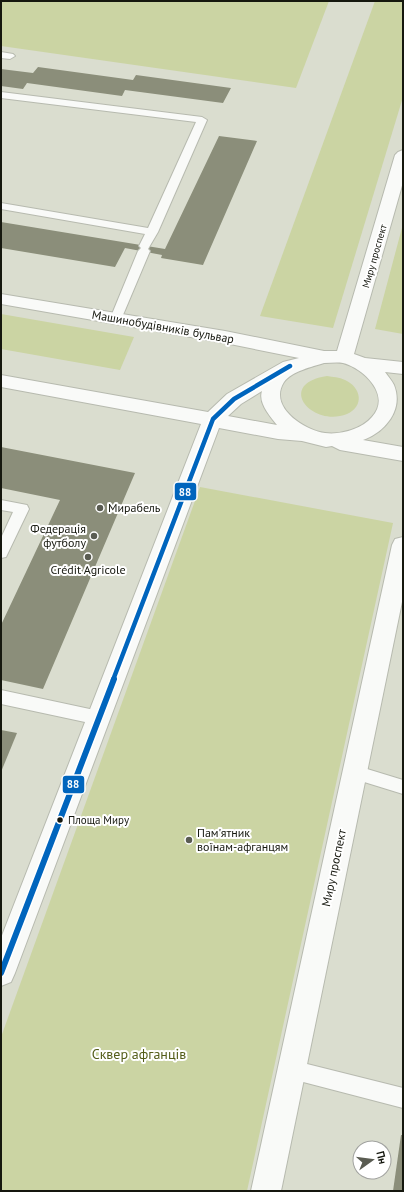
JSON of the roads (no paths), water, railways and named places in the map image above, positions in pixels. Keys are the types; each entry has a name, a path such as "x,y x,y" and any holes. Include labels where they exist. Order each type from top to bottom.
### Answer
{"street":[{"name":"Миру проспект","path":"344,357 403,155"},
{"name":"Машинобудівників бульвар","path":"1,299 225,337 324,357"},
{"path":"1,973 213,420 234,399 290,366 306,359 324,357 344,357 362,364 376,373 386,385 403,412"},
{"path":"362,364 403,368"},
{"path":"290,366 278,375 271,388 270,401 277,414 289,426 307,434 327,440 403,454"},
{"path":"1,381 278,432 307,434"},
{"path":"327,440 348,439 366,432 381,423 389,411 391,398 386,385"},
{"name":"Миру проспект","path":"266,1191 403,545"}],"lane":[{"path":"1,95 202,120 152,232 116,319"},
{"path":"1,206 152,232"},
{"path":"1,505 22,509 1,553"},
{"path":"1,697 99,718"},
{"path":"354,772 403,787"},
{"path":"291,1070 403,1098"}],"place":[{"name":"Мирабель","path":"100,508"},
{"name":"Федерація футболу","path":"94,536"},
{"name":"Crédit Agricole","path":"88,557"},
{"name":"Площа Миру","path":"60,820"},
{"name":"Пам'ятник воїнам-афганцям","path":"189,840"}],"park label":[{"name":"Сквер афганців","path":"139,1054"}]}
